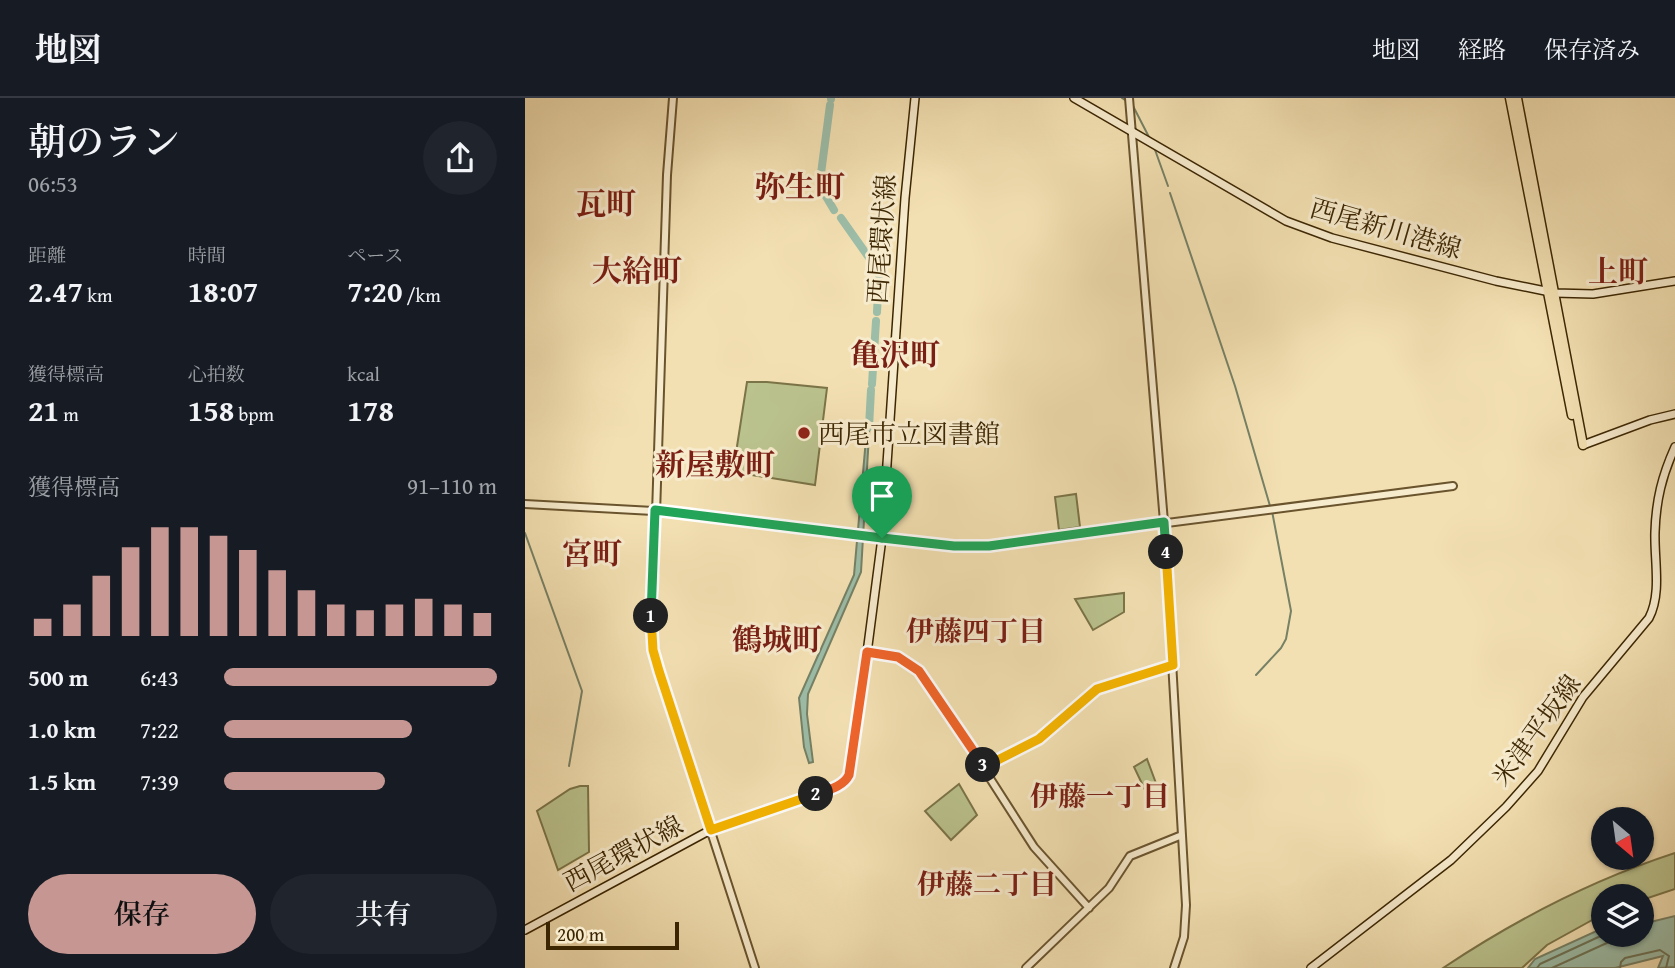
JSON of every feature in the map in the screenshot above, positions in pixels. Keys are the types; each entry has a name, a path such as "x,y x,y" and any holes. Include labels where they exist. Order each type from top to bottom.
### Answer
{"main road":[{"name":"西尾環状線","path":"525,930 711,830 839,786 847,780 882,538 905,198 915,98"},
{"name":"西尾新川港線","path":"1074,98 1286,221 1306,229 1496,281 1552,293 1593,294 1675,281"},
{"path":"1510,98 1583,445 1650,420 1675,414"},
{"path":"1517,98 1552,293"},
{"name":"米津平坂線","path":"1311,968 1451,860 1506,807 1538,771 1583,697 1649,618 1655,603 1655,534 1659,486 1675,447"}],"street":[{"path":"673,98 667,175 651,605 653,650 754,968"},
{"path":"1128,99 1133,132 1164,522 1182,835 1186,924 1174,968"},
{"path":"525,504 655,510 954,546 989,546 1453,486"},
{"path":"867,652 898,657 919,671 1034,847 1089,908"},
{"path":"984,767 1039,739 1097,689 1173,665"},
{"path":"1026,968 1112,885 1130,856 1182,835"}],"green space":[{"path":"747,382 827,388 815,485 733,472"},
{"path":"1076,494 1080,527 1059,530 1055,497"},
{"path":"1124,593 1124,612 1093,630 1075,599"},
{"path":"1147,759 1157,786 1146,792 1134,767"},
{"path":"959,784 977,815 951,840 925,811"},
{"path":"588,786 589,852 558,870 537,811 570,789"},
{"path":"1675,853 1675,889 1654,896 1654,884 1596,884 1629,870 1654,870 1654,860"},
{"path":"1591,886 1591,921 1547,945 1522,968 1443,968 1526,918"}],"water":[{"path":"868,416 861,572 808,694 807,714 813,762 809,763 804,747 799,698 854,575"},
{"path":"1675,916 1675,967 1658,968 1663,956 1615,968 1528,968 1535,959 1591,933 1591,947 1654,947 1654,921"}],"waterway":[{"path":"1132,104 1150,139"},
{"path":"820,181 830,105"},
{"path":"1154,147 1168,186"},
{"path":"821,188 834,210"},
{"path":"1170,193 1235,386 1270,506"},
{"path":"841,218 877,269 877,312"},
{"path":"872,384 876,321"},
{"path":"869,427 871,390"},
{"path":"1256,675 1286,639 1291,611 1272,511"},
{"path":"525,533 582,691 569,766"}],"place":[{"name":"西尾市立図書館","path":"804,433"}],"district":[{"name":"弥生町","path":"800,186"},
{"name":"瓦町","path":"606,203"},
{"name":"大給町","path":"637,270"},
{"name":"上町","path":"1618,271"},
{"name":"亀沢町","path":"895,354"},
{"name":"新屋敷町","path":"715,464"},
{"name":"宮町","path":"592,553"},
{"name":"伊藤四丁目","path":"976,630"},
{"name":"鶴城町","path":"777,639"},
{"name":"伊藤一丁目","path":"1100,795"},
{"name":"伊藤二丁目","path":"987,883"}],"route":[{"path":"655,510 882,538 954,546 989,546 1164,522 1173,665 1097,689 1039,739 984,767 919,671 898,657 867,652 847,780 839,786 807,798 711,830 653,650 651,605 655,510"}]}
